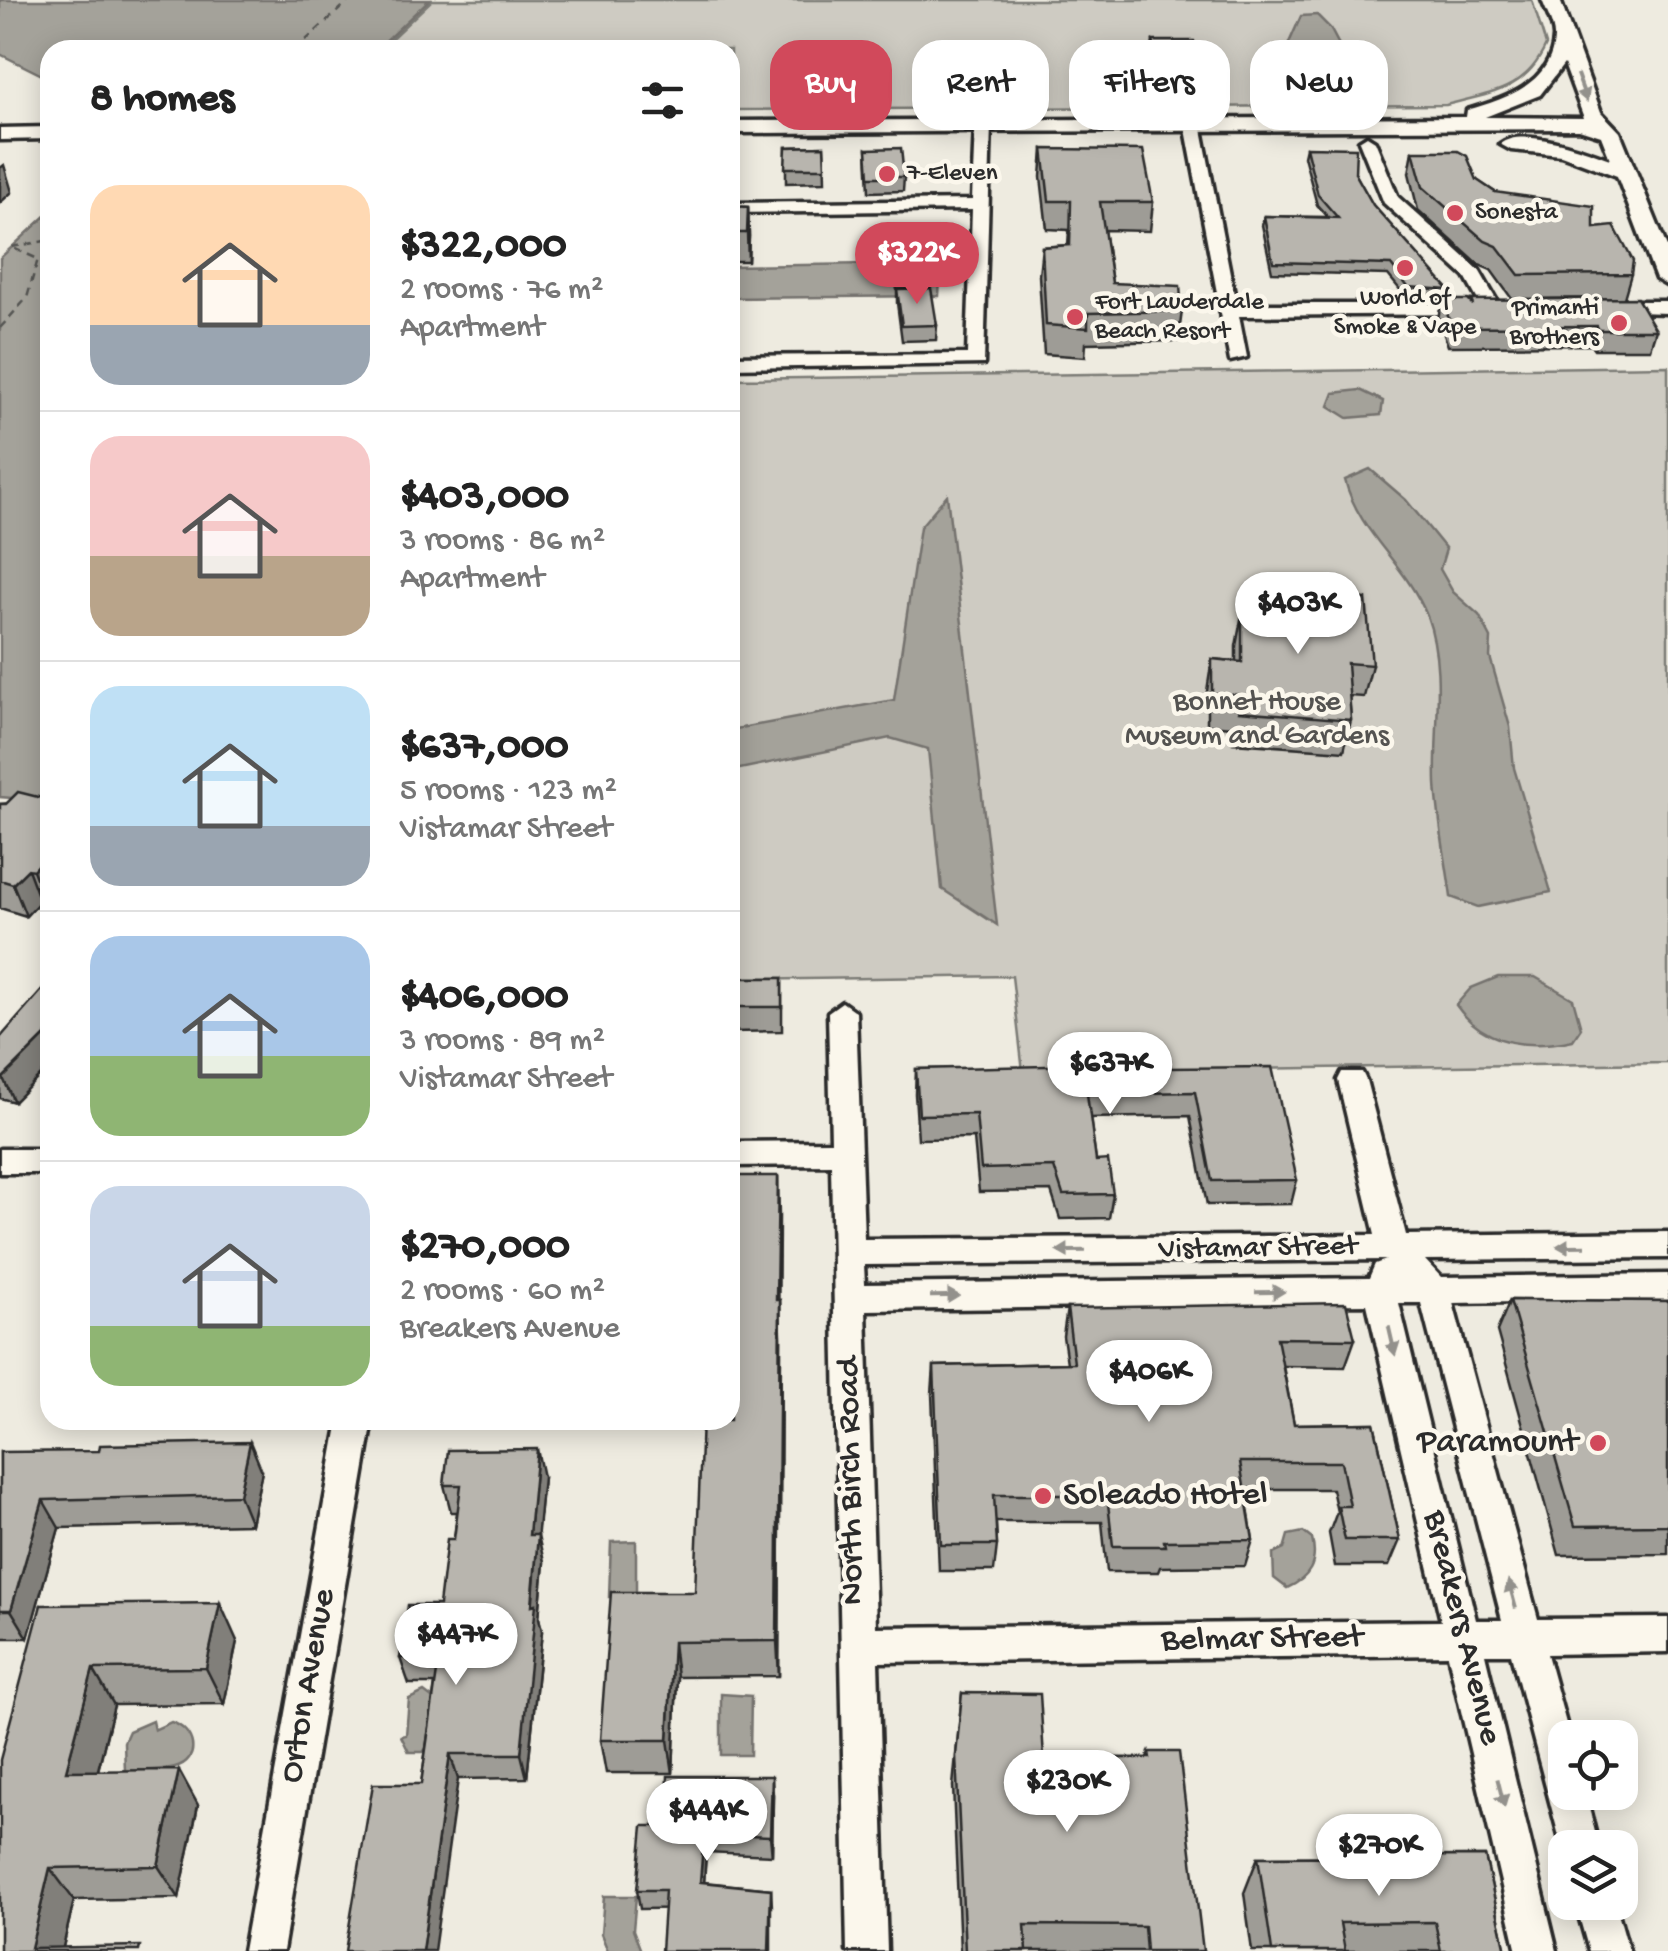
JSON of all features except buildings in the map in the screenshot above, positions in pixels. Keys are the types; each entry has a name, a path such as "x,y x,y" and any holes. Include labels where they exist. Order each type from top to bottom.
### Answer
{"main road":[{"path":"1551,0 1592,114 1610,132 1668,280"},
{"path":"1570,0 1617,114 1610,132"},
{"path":"740,126 984,134 1195,133 1473,114 1527,94 1551,76 1564,37"},
{"path":"1397,122 1580,123 1610,132"},
{"path":"1195,133 1367,141 1610,132"},
{"path":"0,134 40,143"},
{"path":"740,146 984,134"},
{"path":"1466,140 1554,146 1625,172"},
{"path":"0,156 40,145"}],"street":[{"path":"1195,133 1237,358"},
{"path":"740,362 977,360 978,206 984,134"},
{"path":"1231,310 1501,308 1472,274 1390,199 1367,141"},
{"path":"740,208 978,206"},
{"path":"1586,308 1668,307"},
{"name":"North Birch Road","path":"842,1012 867,1951"},
{"name":"Breakers Avenue","path":"1352,1080 1394,1248 1433,1289 1548,1727"},
{"path":"740,1154 846,1153"},
{"path":"0,1161 40,1161"},
{"name":"Vistamar Street","path":"847,1252 1668,1245"},
{"path":"1380,1290 1394,1248"},
{"path":"1119,1250 1126,1294"},
{"name":"Vistamar Street","path":"848,1296 1668,1286"},
{"name":"Breakers Avenue","path":"1380,1290 1537,1951"},
{"name":"Orton Avenue","path":"263,1951 354,1430"},
{"name":"Belmar Street","path":"856,1646 1668,1635"},
{"path":"1601,1920 1609,1951"}],"green space":[{"path":"432,0 1532,0 1546,45 1528,72 1492,93 1446,105 1388,105 1388,40 1250,40 1250,106 1230,107 1230,40 1069,40 1069,108 1049,108 1049,40 912,40 912,109 892,109 892,40 770,40 770,110 740,110 740,40 390,40"},
{"name":"Bonnet House Museum and Gardens","path":"1668,366 1668,1063 1023,1072 1012,976 740,980 740,379"}],"shaded area":[{"path":"0,0 429,0 387,40 40,40 40,74 0,54"},
{"path":"1317,15 1336,40 1290,40 1301,16"},
{"path":"40,221 40,800 0,797 0,258"},
{"path":"941,263 939,296 740,298 740,266"},
{"path":"1360,390 1383,401 1381,415 1348,418 1329,406 1334,393"},
{"path":"1370,469 1406,500 1446,549 1440,569 1453,592 1479,615 1491,638 1490,657 1510,727 1514,768 1551,892 1478,907 1451,897 1436,783 1438,677 1433,636 1408,581 1352,499 1345,480"},
{"path":"947,495 997,925 942,889 928,749 890,738 740,769 740,728 894,700 920,527"},
{"path":"1498,977 1535,977 1573,999 1581,1028 1573,1040 1523,1044 1480,1029 1456,1005 1471,988"},
{"path":"1303,1532 1312,1539 1313,1562 1301,1580 1287,1588 1274,1578 1273,1554 1284,1549 1288,1535"},
{"path":"636,1541 636,1596 609,1597 611,1542"},
{"path":"424,1692 436,1701 432,1742 423,1752 409,1752 401,1736 406,1735 409,1699"},
{"path":"721,1694 751,1696 750,1755 721,1755"},
{"path":"152,1721 154,1730 171,1722 186,1731 192,1745 189,1758 169,1768 125,1771 124,1742 129,1731"},
{"path":"604,1896 636,1896 633,1930 641,1951 608,1951 601,1934"}],"ferry route":[{"path":"306,40 350,0"},
{"path":"12,247 40,242"},
{"path":"0,328 27,298 38,259 11,247"}],"place":[{"name":"7-Eleven","path":"887,174"},
{"name":"Sonesta","path":"1455,213"},
{"name":"World of Smoke & Vape","path":"1405,268"},
{"name":"Fort Lauderdale Beach Resort","path":"1075,317"},
{"name":"Primanti Brothers","path":"1619,323"},
{"name":"Paramount","path":"1598,1443"},
{"name":"Soleado Hotel","path":"1043,1496"}]}
